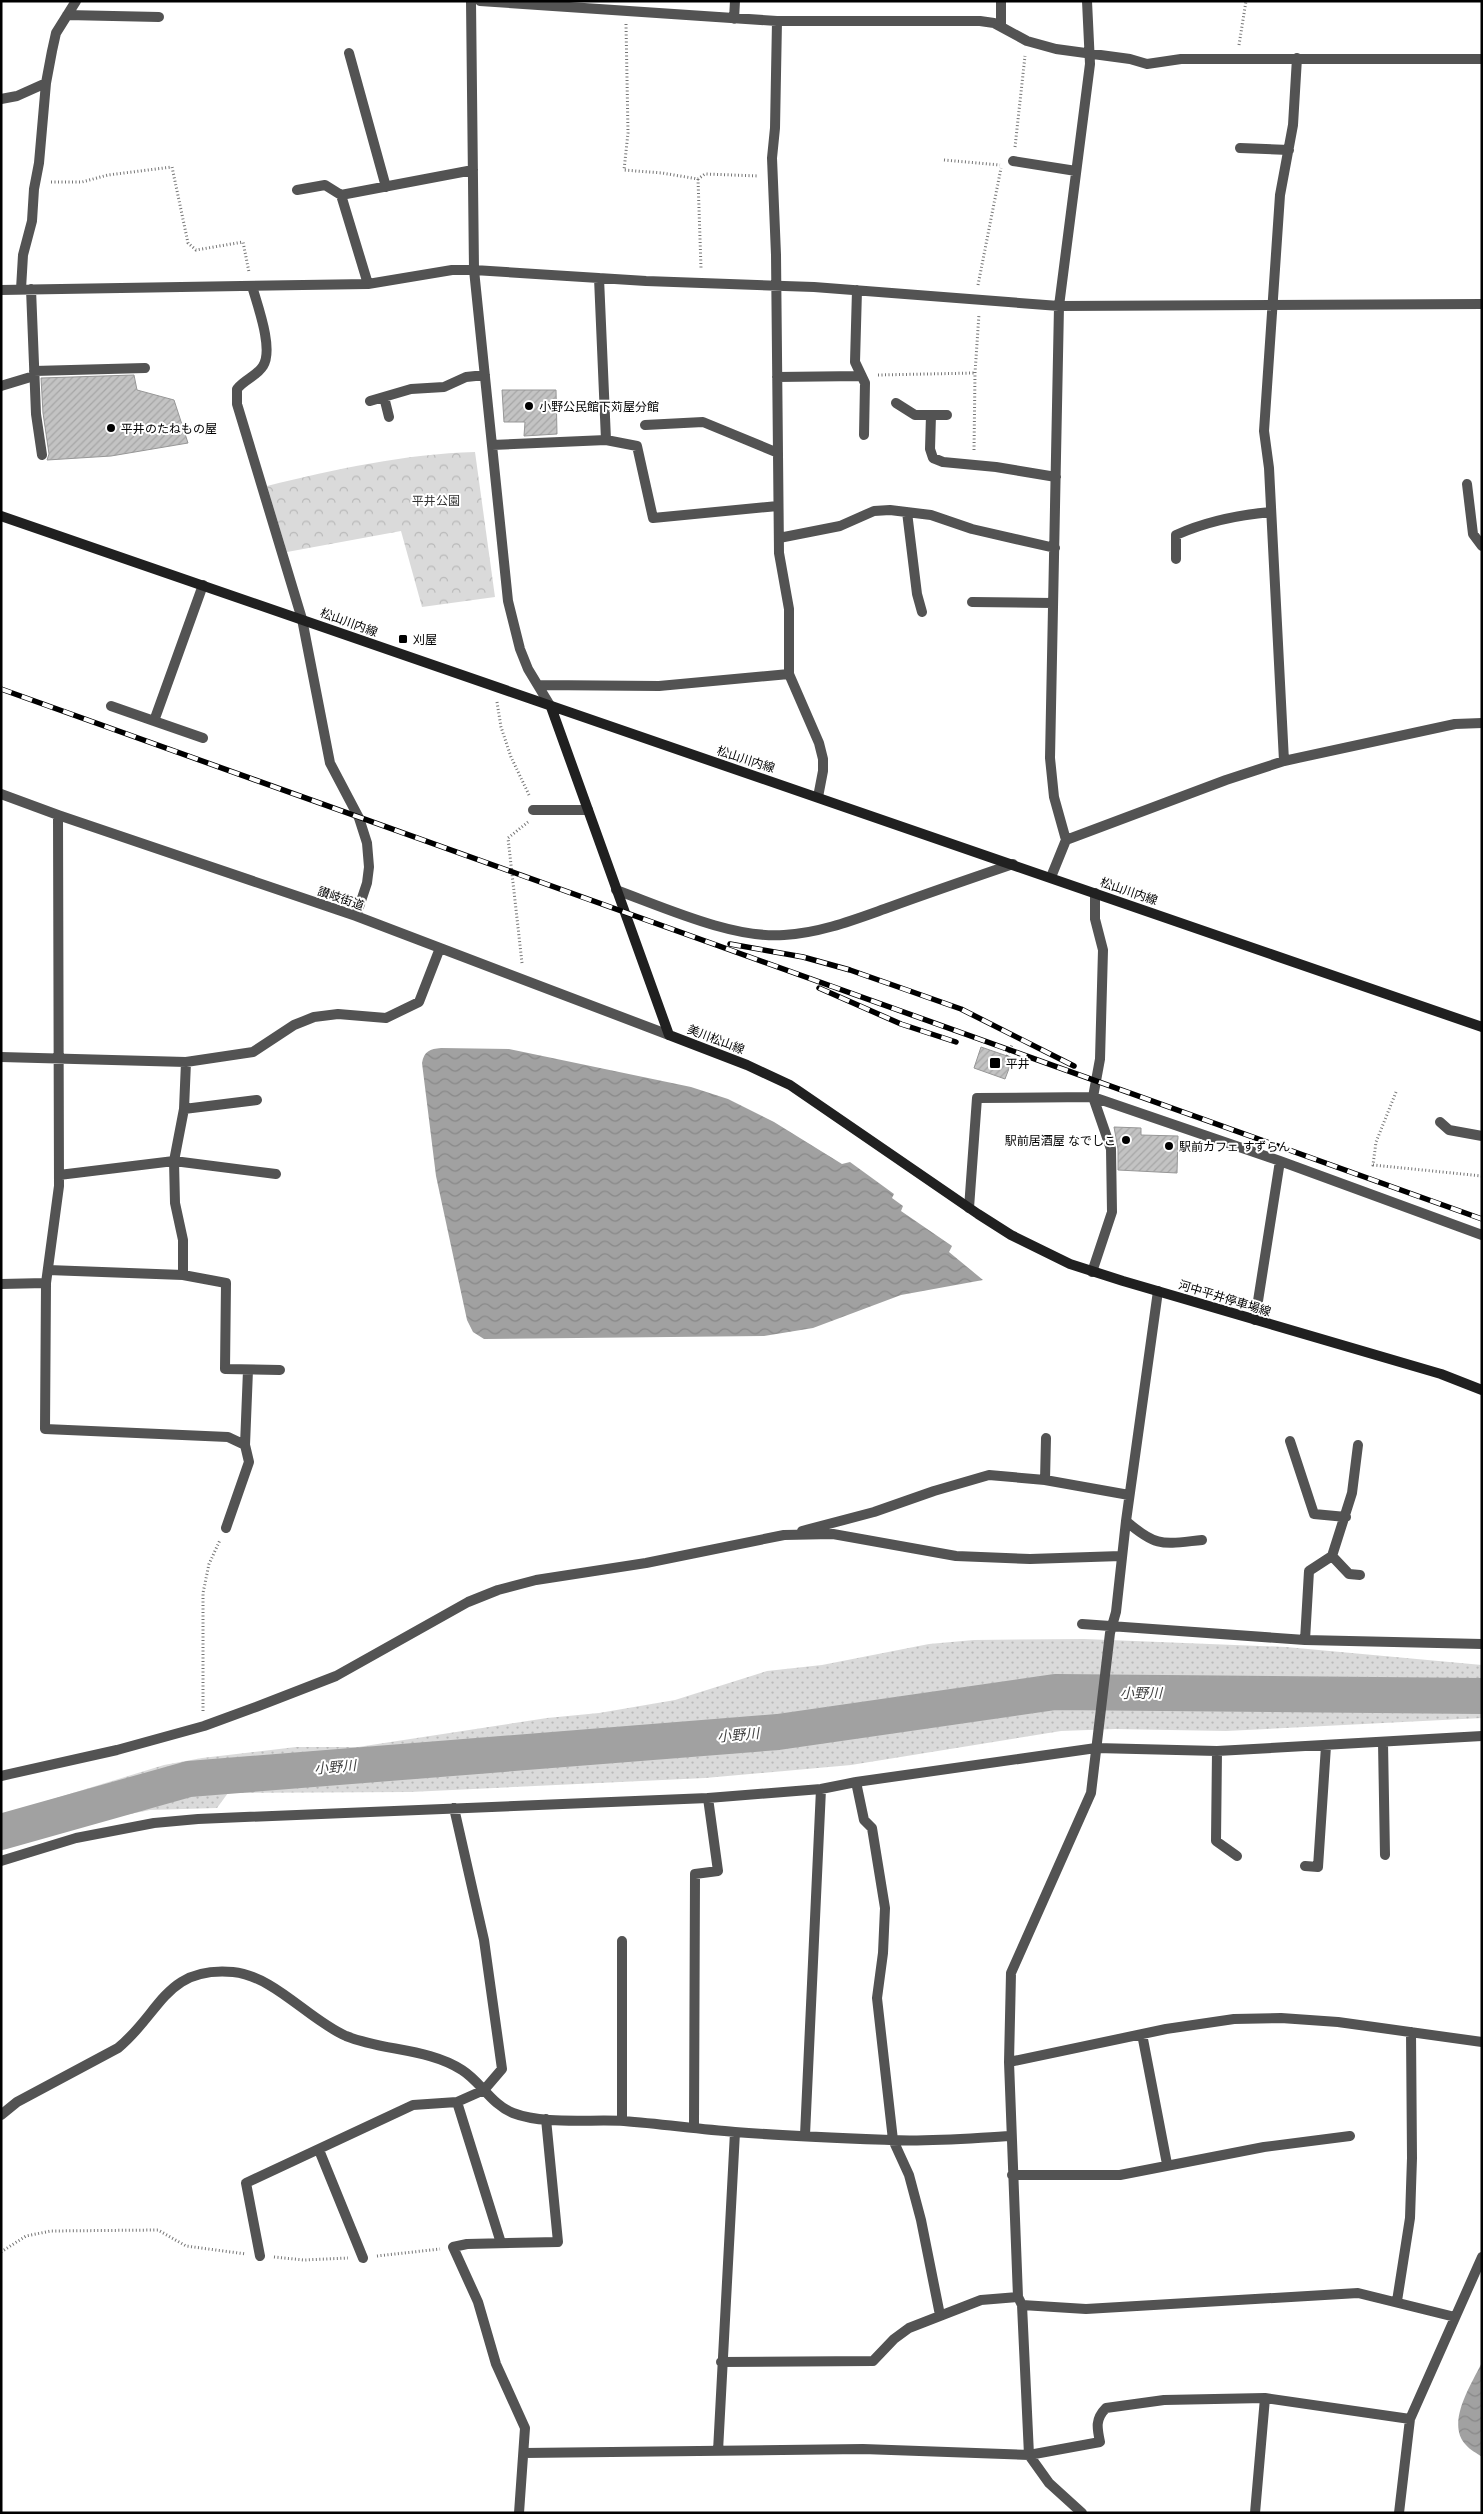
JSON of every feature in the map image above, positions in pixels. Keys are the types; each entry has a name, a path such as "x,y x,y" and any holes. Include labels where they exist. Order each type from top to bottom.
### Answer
{"main road":[{"name":"松山川内線","path":"1,516 1482,1027"},
{"name":"美川松山線","path":"550,707 669,1035 747,1064 790,1085 969,1208"},
{"name":"河中平井停車場線","path":"969,1208 1011,1235 1092,1272 1441,1374 1482,1390"}],"street":[{"path":"42,455 36,414 23,255 32,220 46,83 56,33 76,1"},
{"path":"470,1 474,270 508,601 520,649 550,707"},
{"path":"480,1 777,21 980,21 994,23 1040,46 1088,55 1130,59 1147,64 1181,58 1482,59"},
{"path":"734,18 735,1"},
{"path":"1000,1 1001,26"},
{"path":"1051,877 1066,840 1054,797 1050,758 1059,306 1090,64 1088,55 1087,1"},
{"path":"67,15 159,17"},
{"path":"777,21 772,177 776,285 779,553 789,609 789,674 820,743 823,759 818,797"},
{"path":"349,53 386,186"},
{"path":"1284,761 1269,468 1264,431 1280,195 1293,125 1297,58"},
{"path":"1,99 17,96 46,83"},
{"path":"1240,148 1289,150"},
{"path":"1014,161 1076,171"},
{"path":"297,190 325,185 342,195 473,170"},
{"path":"342,195 368,284"},
{"path":"1,290 368,284 452,270 474,270 599,278 776,285 978,298 1059,306 1482,304"},
{"path":"599,278 606,440"},
{"path":"252,286 266,337 267,352 264,365 237,388 237,404 302,619 330,763 359,818 366,843 369,867 367,883 356,916"},
{"path":"857,290 855,362 865,383 864,435"},
{"path":"1,386 34,374 145,368"},
{"path":"370,401 411,389 444,387 466,377 485,375"},
{"path":"777,377 861,376"},
{"path":"384,397 389,417"},
{"path":"896,403 915,415 947,415"},
{"path":"931,415 930,450 933,458 942,462 1056,477"},
{"path":"645,425 703,422 778,453"},
{"path":"492,444 606,440 637,446 653,518 778,506"},
{"path":"1467,484 1473,534 1482,546"},
{"path":"779,538 840,526 874,511 907,512 931,515 972,529 1055,548"},
{"path":"907,512 917,594 922,612"},
{"path":"1176,559 1176,534 1204,523 1241,514 1270,512"},
{"path":"154,721 203,585"},
{"path":"972,602 1054,604"},
{"path":"538,685 659,686 789,674"},
{"path":"111,706 203,738"},
{"path":"1066,840 1217,783 1284,761 1455,724 1482,723"},
{"name":"讃岐街道","path":"1,794 356,916 669,1035"},
{"path":"533,810 588,810"},
{"path":"58,815 59,1176 46,1283 45,1429 228,1437 244,1445"},
{"path":"616,890 701,922 742,931 782,936 813,931 850,921 1013,864"},
{"path":"1092,1272 1112,1212 1111,1149 1093,1097 1100,1059 1103,950 1095,920 1095,892"},
{"path":"1,1057 186,1062 253,1052 294,1025 314,1017 338,1014 386,1018 419,1002 440,948"},
{"path":"183,1275 183,1240 175,1203 174,1161 184,1108 186,1062"},
{"path":"969,1208 977,1098 1093,1097 1280,1161 1482,1235"},
{"path":"184,1108 257,1100"},
{"path":"1440,1122 1449,1130 1482,1136"},
{"path":"59,1176 174,1161 276,1174"},
{"path":"1255,1320 1280,1161"},
{"path":"48,1270 183,1275 226,1283 225,1369 280,1370"},
{"path":"1,1284 46,1283"},
{"path":"1082,2513 1050,2483 1029,2455 1012,2175 1009,2062 1011,1973 1092,1793 1110,1630 1116,1612 1121,1556 1158,1291"},
{"path":"226,1528 249,1462 244,1445 248,1370"},
{"path":"1045,1480 1046,1438"},
{"path":"1290,1441 1314,1514 1346,1517"},
{"path":"1305,1640 1310,1571 1332,1556 1346,1517 1358,1445"},
{"path":"1,1776 117,1750 204,1726 336,1676 468,1602 498,1590 536,1580 646,1563 784,1535 874,1512 934,1491 989,1475 1045,1480 1129,1496"},
{"path":"1126,1521 1145,1538 1162,1544 1202,1540"},
{"path":"784,1535 832,1534 956,1556 1030,1559 1121,1556"},
{"path":"1332,1556 1348,1574 1360,1575"},
{"path":"1082,1624 1110,1630 1305,1640 1482,1644"},
{"path":"1,1861 76,1838 154,1823 708,1798 822,1789 1096,1744 1217,1751 1482,1736"},
{"path":"1383,1742 1385,1855"},
{"path":"1305,1866 1318,1868 1326,1746"},
{"path":"1217,1751 1216,1842 1237,1856"},
{"path":"856,1782 864,1820 872,1828 885,1908 884,1953 877,1998 893,2140 909,2175 940,2315"},
{"path":"805,2135 822,1789"},
{"path":"694,2127 695,1874 718,1871 708,1798"},
{"path":"260,2256 246,2183 413,2105 457,2102 484,2090 502,2069 484,1940 454,1808"},
{"path":"622,1941 622,2121"},
{"path":"1,2115 17,2102 118,2048 131,2037 165,1994 181,1982 215,1972 236,1972 255,1978 316,2019 345,2035 371,2045 442,2059 464,2071 498,2105 515,2114 546,2119 622,2121 735,2132 893,2140 1011,2136"},
{"path":"1009,2062 1142,2034 1234,2018 1281,2018 1411,2032 1482,2042"},
{"path":"1397,2301 1410,2218 1412,2158 1411,2032"},
{"path":"1142,2034 1167,2164"},
{"path":"457,2102 501,2243"},
{"path":"519,2513 525,2428 496,2364 478,2302 453,2247 467,2244 558,2242 546,2119"},
{"path":"718,2451 721,2362 735,2132"},
{"path":"1012,2175 1120,2175 1167,2164 1264,2147 1350,2136"},
{"path":"319,2150 363,2258"},
{"path":"1399,2513 1410,2419 1482,2257"},
{"path":"721,2362 873,2361 894,2339 909,2328 981,2300 1020,2301 1086,2309 1358,2293 1397,2301 1455,2317"},
{"path":"524,2453 863,2449 1029,2455 1100,2442 1097,2423 1100,2414 1106,2408 1164,2400 1265,2398 1410,2419"},
{"path":"1255,2513 1265,2398"}],"path":[{"path":"1237,58 1246,1"},
{"path":"626,11 628,133 624,170 662,173 698,179 705,174 772,177"},
{"path":"944,160 1002,165 1014,161 1027,41"},
{"path":"974,465 978,298 1002,165"},
{"path":"35,182 82,182 108,175 172,167 188,243 196,250 242,242 252,286"},
{"path":"698,179 702,283"},
{"path":"861,376 975,373"},
{"path":"494,687 501,727 511,758 529,792 533,810 526,825 508,838 524,980"},
{"path":"1007,1056 1012,1045"},
{"path":"1396,1092 1376,1142 1373,1166 1482,1176"},
{"path":"204,1726 203,1593 209,1564 226,1528"},
{"path":"1,2252 26,2236 51,2231 158,2230 186,2246 304,2260 363,2258 444,2248"}],"green space":[{"name":"平井公園","path":"475,452 495,597 422,607 401,531 287,552 267,486 371,463 449,453"},
{"path":"1084,1639 1286,1647 1482,1665 1482,1718 1226,1731 1115,1729 1061,1731 851,1765 705,1778 410,1792 228,1793 217,1808 150,1810 90,1822 1,1850 1,1815 164,1765 202,1758 296,1747 358,1747 547,1718 599,1713 675,1700 767,1671 822,1665 929,1644 974,1640"}],"water":[{"path":"441,1048 509,1049 691,1087 728,1099 774,1122 842,1164 850,1162 894,1194 892,1198 903,1206 901,1211 952,1246 949,1252 983,1280 901,1295 813,1328 764,1336 484,1339 473,1332 467,1320 436,1176 422,1063 428,1051"},
{"path":"1482,2362 1482,2457 1466,2445 1460,2436 1458,2426 1462,2404"}],"building":[{"name":"平井のたねもの屋","path":"134,375 137,390 174,400 188,443 111,456 47,460 49,454 43,413 41,378"},
{"name":"小野公民館下苅屋分館","path":"502,390 556,390 557,434 524,436 525,422 504,422"},
{"path":"981,1047 1013,1058 1005,1079 974,1068"},
{"path":"1114,1127 1141,1128 1141,1135 1178,1136 1177,1173 1118,1170 1118,1149"}],"waterway":[{"name":"小野川","path":"1,1832 189,1779 778,1732 1055,1692 1482,1696"}],"railway":[{"path":"1,689 1482,1219"},
{"path":"730,944 803,957 850,970 961,1009 1074,1066"},
{"path":"819,988 901,1024 956,1042"}],"place":[{"name":"小野公民館下苅屋分館","path":"529,406"},
{"name":"平井のたねもの屋","path":"111,428"},
{"name":"刈屋","path":"403,639"},
{"name":"平井","path":"995,1063"},
{"name":"駅前居酒屋 なでしこ","path":"1126,1140"},
{"name":"駅前カフェ すずらん","path":"1169,1146"}]}
